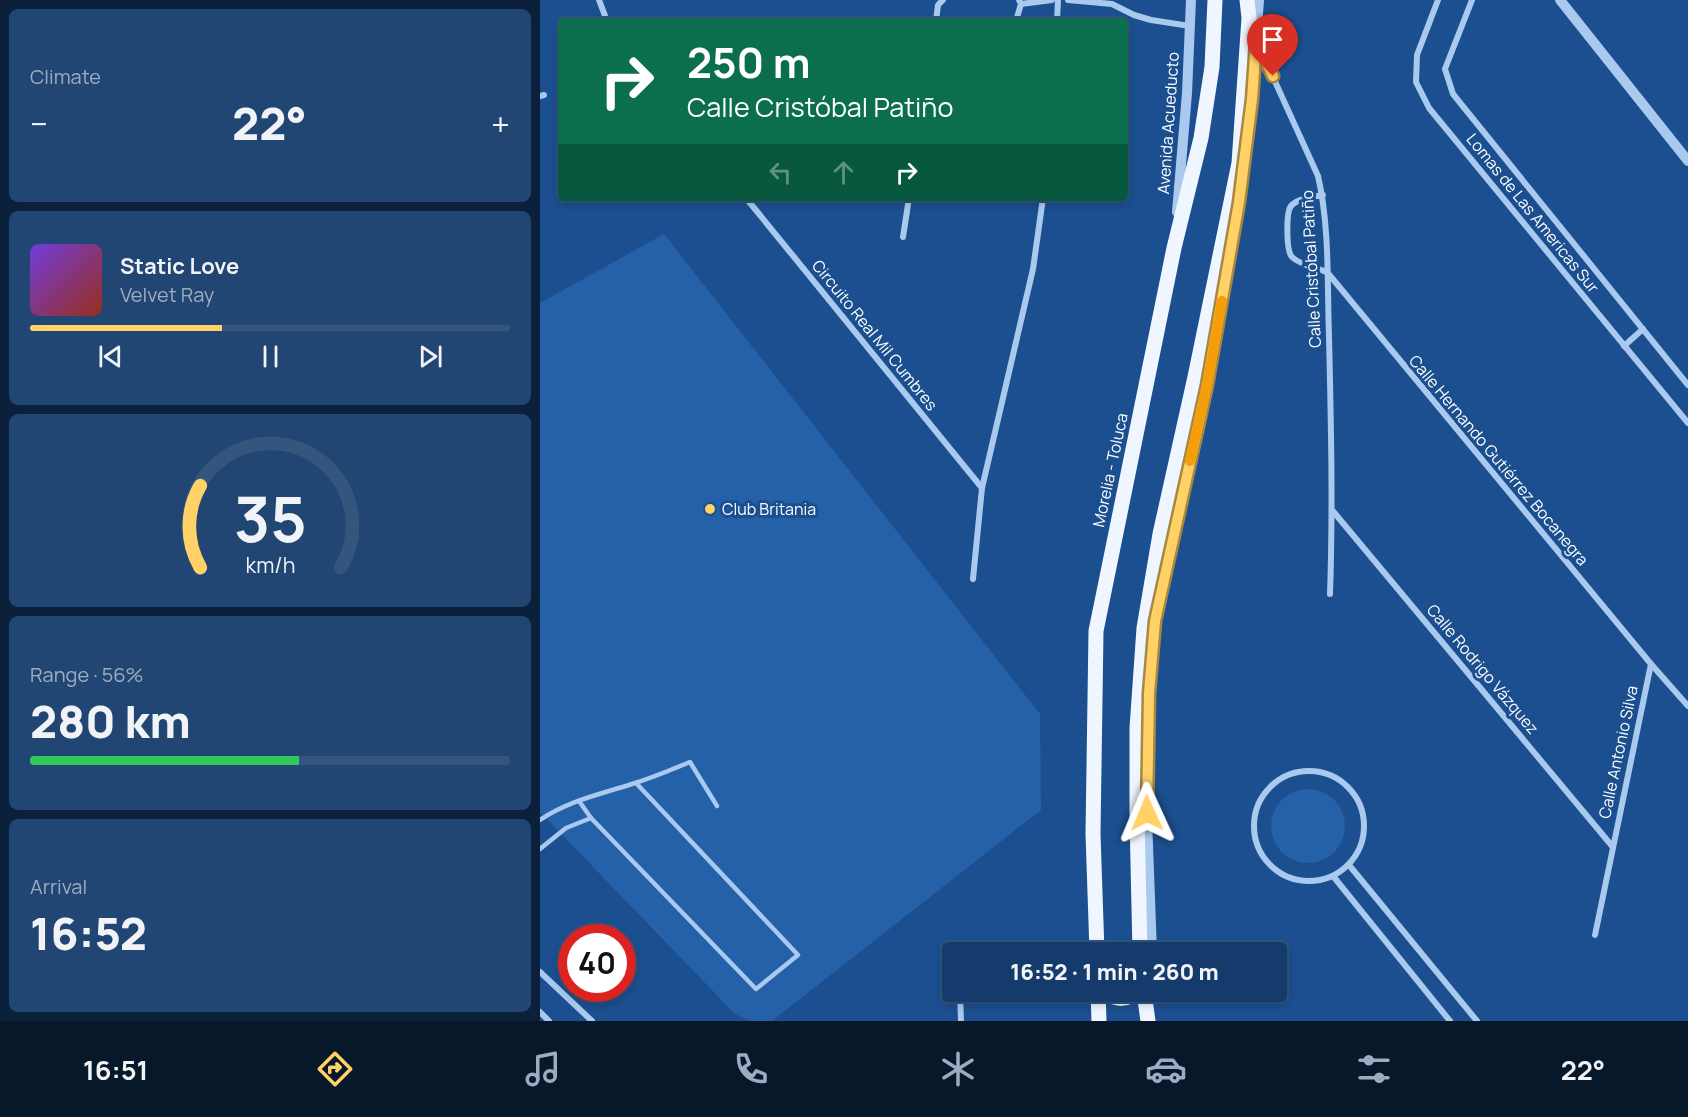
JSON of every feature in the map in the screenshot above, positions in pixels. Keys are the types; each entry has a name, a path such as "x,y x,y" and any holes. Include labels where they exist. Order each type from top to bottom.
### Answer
{"main road":[{"name":"Morelia - Toluca","path":"1097,942 1093,834 1096,631 1174,248 1201,138 1212,67 1215,0"},
{"path":"1144,942 1137,728 1144,628 1160,534 1239,164 1248,41 1247,0"},
{"path":"1098,1002 1099,1021"},
{"path":"1145,1002 1148,1021"}],"street":[{"path":"599,0 606,18"},
{"path":"936,18 938,5 943,0"},
{"path":"1017,18 1020,2 1052,0"},
{"path":"1057,18 1058,0"},
{"path":"1068,0 1112,2 1134,15 1190,26"},
{"name":"Avenida Acueducto","path":"1174,248 1187,93 1191,0"},
{"path":"1144,942 1149,693 1155,621 1207,385 1239,202 1252,99 1259,0"},
{"name":"Lomas de Las Americas Sur","path":"1438,0 1417,55 1416,82 1429,108 1688,423"},
{"name":"Lomas de Las Americas Sur","path":"1472,0 1445,69 1453,94 1688,385"},
{"path":"1560,0 1688,161"},
{"name":"Calle Cristóbal Patiño","path":"1256,41 1318,176 1323,195 1332,510 1330,594"},
{"path":"1323,195 1299,201 1292,204 1288,210 1288,251 1294,259 1327,272"},
{"name":"Circuito Real Mil Cumbres","path":"748,201 982,489"},
{"path":"903,237 909,201"},
{"path":"973,579 982,489 1033,269 1043,201"},
{"name":"Calle Hernando Gutiérrez Bocanegra","path":"1327,272 1688,706"},
{"path":"1624,346 1642,329"},
{"name":"Calle Rodrigo Vázquez","path":"1332,510 1612,846"},
{"name":"Calle Antonio Silva","path":"1595,935 1651,664"},
{"path":"1304,770 1324,772 1341,780 1355,794 1363,811 1365,831 1360,849 1349,865 1333,876 1314,881 1295,880 1278,871 1264,858 1255,840 1254,820 1259,802 1270,786 1286,775 1304,770"},
{"path":"1349,865 1477,1021"},
{"path":"1333,876 1450,1021"},
{"path":"540,972 592,1021"},
{"path":"960,1002 961,1021"},
{"path":"540,1012 549,1021"}],"lane":[{"path":"540,820 553,811 690,762 717,806"},
{"path":"579,801 591,818 756,988 798,956 636,783"},
{"path":"540,849 566,828 591,818"}],"shaded area":[{"name":"Club Britania","path":"664,234 1040,714 1041,810 772,1021 751,1021 735,1014 540,812 540,303"},
{"path":"1301,789 1315,789 1329,795 1339,805 1345,819 1343,840 1329,857 1315,863 1301,863 1287,857 1277,847 1271,833 1271,819 1277,805 1287,795"}],"slow traffic":[{"path":"1190,461 1222,301"}],"place":[{"name":"Club Britania","path":"710,509"}],"route":[{"path":"1147,813 1149,693 1155,621 1207,385 1239,202 1252,99 1256,41 1273,76"}]}
